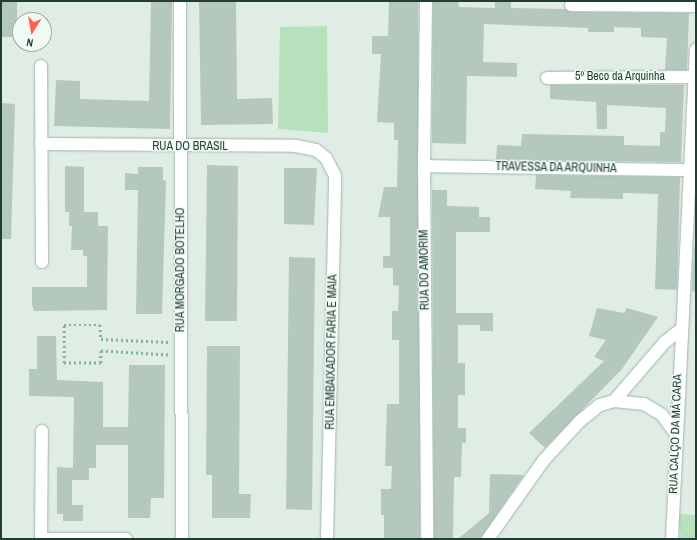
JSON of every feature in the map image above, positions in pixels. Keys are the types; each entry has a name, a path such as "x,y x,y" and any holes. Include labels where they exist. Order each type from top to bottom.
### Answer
{"street":[{"name":"RUA MORGADO BOTELHO","path":"180,1 182,539"},
{"name":"RUA DO AMORIM","path":"426,1 424,166 427,539"},
{"path":"571,5 696,6"},
{"name":"RUA CALÇO DA MÁ CARA","path":"672,539 680,330 696,50"},
{"path":"41,66 40,144 42,262"},
{"name":"5º Beco da Arquinha","path":"547,78 694,77"},
{"name":"RUA DO BRASIL","path":"40,144 181,148 307,147 321,154 332,166"},
{"name":"RUA EMBAIXADOR FARIA E MAIA","path":"327,539 335,186 332,166"},
{"name":"TRAVESSA DA ARQUINHA","path":"424,166 688,170"},
{"path":"614,401 664,342 680,330"},
{"path":"488,539 515,496 544,460 580,421 600,405 614,401 644,404 662,415 675,432"},
{"path":"42,431 40,538 126,539"}],"path":[{"path":"182,342 101,339 100,325 64,325 64,362 101,363 101,351 182,356"}],"green space":[{"path":"327,26 328,133 278,129 280,27"},
{"path":"678,514 696,515 696,539 681,539"}],"building":[{"path":"1,1 17,1 17,12 12,12 12,37 1,37"},
{"path":"151,1 172,1 170,129 54,126 56,80 80,81 80,99 149,101"},
{"path":"199,1 236,1 237,99 272,98 273,124 201,125"},
{"path":"389,1 418,1 420,539 384,539 384,515 381,515 381,489 391,489 392,466 385,466 387,404 399,404 399,340 392,340 392,311 398,311 399,286 393,285 393,268 383,268 383,256 390,256 390,217 378,217 384,187 397,187 398,140 394,140 394,123 377,122 381,54 372,54 372,36 388,36"},
{"path":"433,1 458,1 459,7 495,8 495,1 511,1 511,8 565,9 571,12 689,13 687,70 665,70 667,38 641,37 641,28 614,27 614,32 588,32 588,28 484,24 483,62 517,63 517,77 467,76 466,144 432,143"},
{"path":"550,85 684,85 681,162 496,160 497,145 521,146 522,134 624,136 624,145 660,146 660,132 665,132 666,108 607,105 607,129 597,129 596,102 550,99"},
{"path":"1,103 15,104 11,239 1,239"},
{"path":"207,165 238,166 237,321 205,321"},
{"path":"65,166 84,167 84,212 98,212 98,226 108,226 107,310 34,311 32,305 32,287 87,287 87,256 83,256 83,250 71,250 72,226 69,226 69,212 65,212"},
{"path":"138,167 163,167 163,180 166,181 162,314 136,314 138,190 125,190 125,173 138,174"},
{"path":"284,168 317,168 314,225 284,224"},
{"path":"536,175 680,177 677,290 655,289 658,194 623,193 623,199 570,198 571,191 535,189"},
{"path":"432,190 447,190 447,206 479,207 479,217 490,217 490,232 456,232 456,313 493,313 493,331 480,331 480,325 458,325 458,363 465,363 465,395 458,395 458,428 466,428 466,443 462,443 461,477 454,477 453,539 434,539"},
{"path":"694,247 696,248 696,292 692,291"},
{"path":"289,257 315,258 312,510 286,509"},
{"path":"597,308 624,313 627,308 658,317 622,369 545,448 529,433 604,361 594,357 606,340 589,336"},
{"path":"37,336 56,336 57,380 103,382 103,427 128,427 129,365 165,365 164,498 151,498 150,518 128,518 128,445 96,445 96,468 89,468 89,480 72,480 72,505 83,505 83,521 63,521 63,514 57,514 57,467 73,468 74,397 29,396 29,369 37,369"},
{"path":"207,346 240,346 239,494 251,494 250,518 212,518 212,475 206,475"},
{"path":"490,474 524,475 480,539 458,539 489,513"}]}
